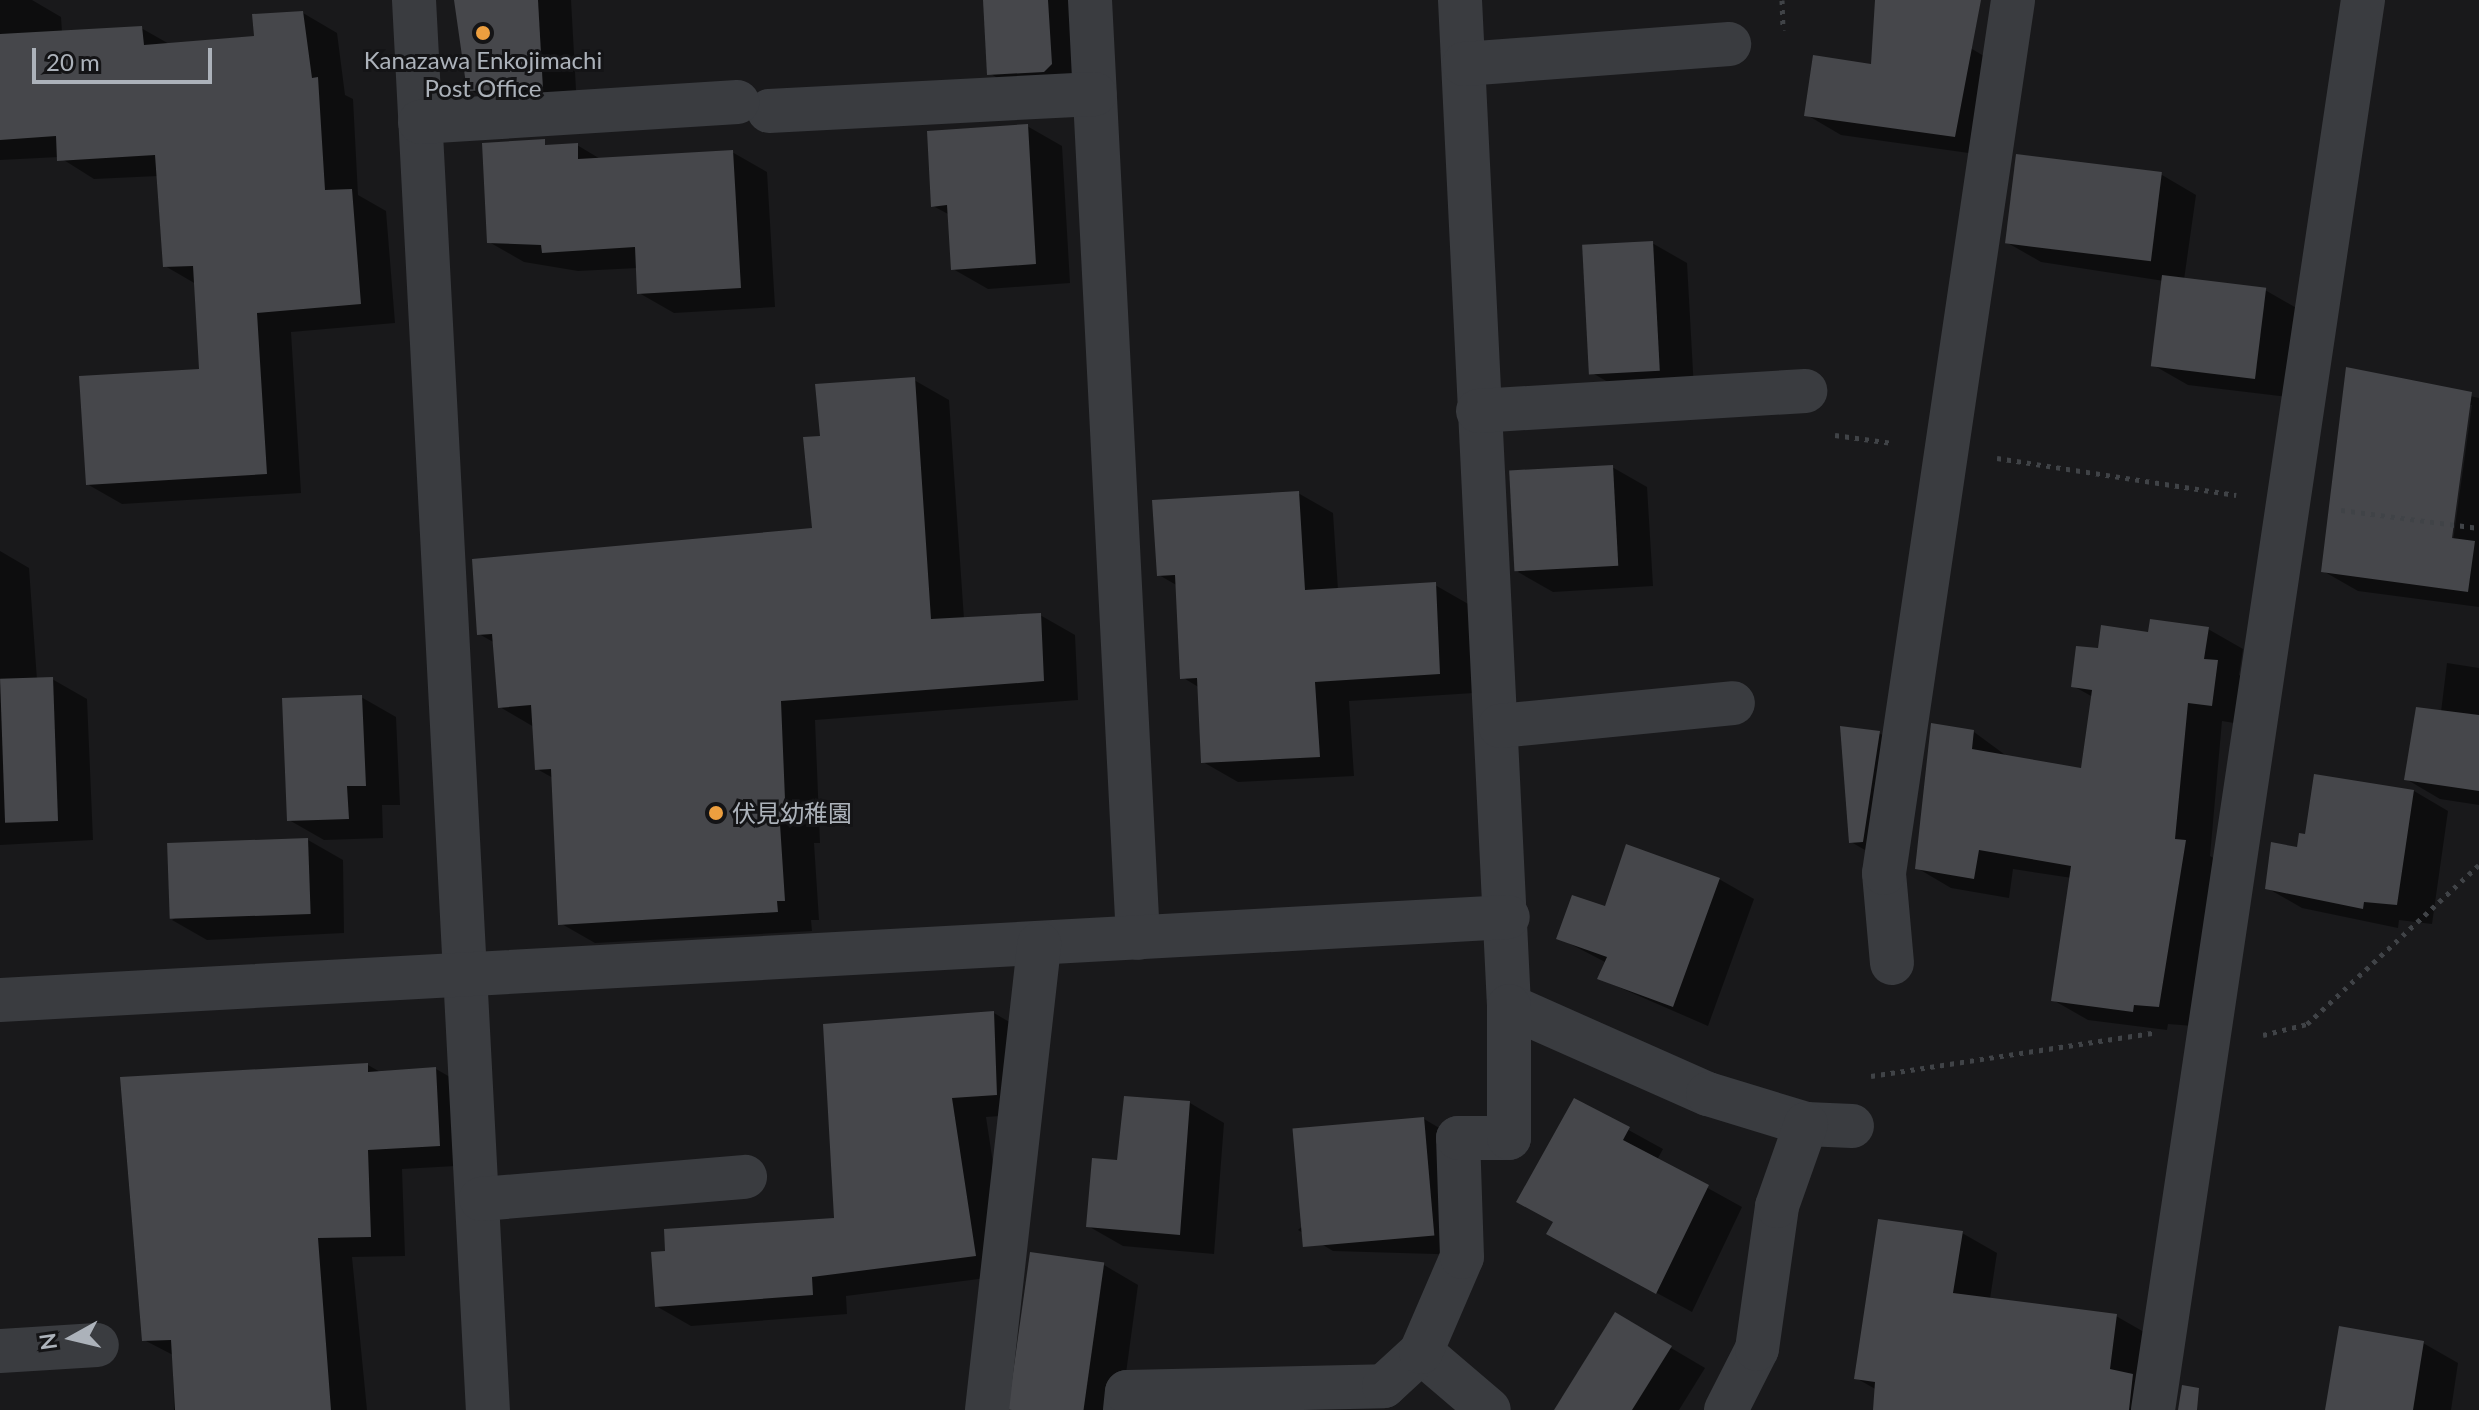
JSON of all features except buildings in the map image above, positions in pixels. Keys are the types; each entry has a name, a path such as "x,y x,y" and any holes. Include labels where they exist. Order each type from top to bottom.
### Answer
{"street":[{"path":"414,0 465,977 481,1199 488,1410"},
{"path":"1090,0 1138,938"},
{"path":"1125,1410 1127,1392 1384,1386 1421,1352 1462,1257 1458,1138 1509,1138 1508,917 1500,726 1478,411 1460,0"},
{"path":"1892,963 1884,873 2013,0"},
{"path":"2153,1410 2292,504 2363,0"},
{"path":"1464,64 1729,44"},
{"path":"420,122 1095,94"},
{"path":"1478,411 1805,391"},
{"path":"1500,726 1733,703"},
{"path":"0,1000 465,977 1508,917"},
{"path":"987,1410 1039,944"},
{"path":"1509,1006 1708,1094 1806,1124 1852,1126"},
{"path":"1726,1410 1757,1349 1777,1206 1806,1124"},
{"path":"481,1199 745,1177"},
{"path":"0,1351 97,1345"},
{"path":"1421,1352 1489,1410"}],"path":[{"path":"1805,391 1811,432 2292,504 2479,528"}],"place":[{"name":"Kanazawa Enkojimachi Post Office","path":"483,33"},
{"name":"伏見幼稚園","path":"716,813"}]}
